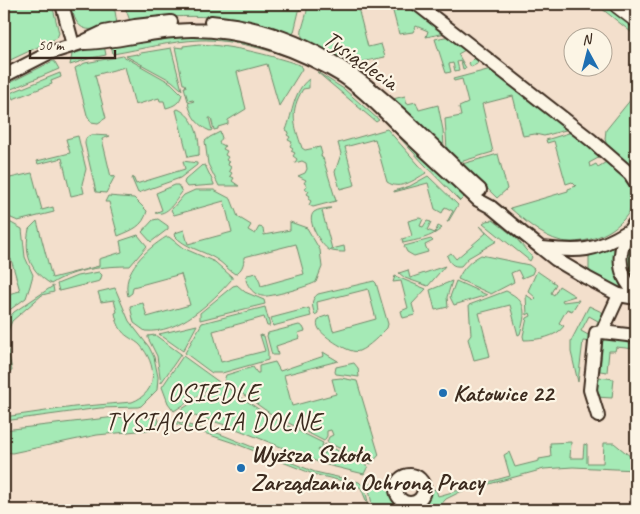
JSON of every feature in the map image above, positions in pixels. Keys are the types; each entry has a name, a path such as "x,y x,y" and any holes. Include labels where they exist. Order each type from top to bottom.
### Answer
{"main road":[{"path":"619,4 636,17"}],"street":[{"path":"62,4 77,44"},
{"path":"417,4 590,140 630,174 636,183"},
{"name":"Tysiąclecia","path":"4,76 40,57 104,32 136,26 196,21 230,24 306,46 336,63 375,91 484,194 491,206 541,248 574,270 619,295 636,298"},
{"path":"636,220 627,232 622,248 621,265 626,280 636,292"},
{"path":"541,248 570,252 579,251 598,247 627,232"},
{"path":"574,270 574,258 579,251"},
{"path":"602,332 619,295"},
{"path":"598,416 590,390 596,333 636,336"}],"green space":[{"path":"4,4 52,4 59,33 57,38 4,63"},
{"path":"68,4 105,4 115,11 117,24 96,29 85,29 76,21 73,13 70,13"},
{"path":"124,4 300,4 300,7 292,35 250,23 211,17 192,16 130,21"},
{"path":"307,4 357,4 368,47 381,44 385,57 352,64 303,40 302,31 307,13"},
{"path":"391,4 410,4 446,33 426,37 428,31 416,26 413,32 399,34"},
{"path":"596,4 609,4 636,25 636,36"},
{"path":"187,33 254,42 305,63 253,47 213,40 178,42 113,54 111,44"},
{"path":"450,36 478,59 477,64 471,67 469,63 474,58 465,50 458,54 466,68 463,69 461,61 457,62 459,70 455,71 453,63 449,64 451,72 446,73 435,39"},
{"path":"199,44 263,54 300,65 302,69 279,106 267,64 237,72 246,109 228,120 228,124 214,130 211,118 209,118 212,130 210,131 196,120 191,112 188,103 194,101 188,101 175,47 183,48 183,46"},
{"path":"104,45 106,55 70,65 72,54"},
{"path":"171,48 182,90 172,81 126,56 138,55"},
{"path":"123,56 171,83 182,94 180,100 166,108 164,101 160,101 159,98 135,105 125,67 95,75 106,118 98,123 91,122 87,115 75,68 85,63"},
{"path":"53,61 59,69 9,90 9,83"},
{"path":"491,69 569,129 544,136 535,134 523,136 513,96 482,104 493,152 460,162 447,150 445,119 461,116 459,107 468,103 462,79 454,81 453,79"},
{"path":"317,72 344,89 379,120 376,122"},
{"path":"60,73 61,77 51,81 52,84 13,99 10,93"},
{"path":"309,79 309,88 303,89 294,111 295,125 302,148 305,150 320,147 336,201 313,207 309,205 311,201 308,199 310,196 307,194 309,191 305,189 307,185 304,183 306,180 298,176 305,173 307,169 306,163 302,161 295,163 297,159 293,156 295,153 291,151 293,148 290,146 292,142 288,140 290,137 287,135 289,132 286,130 297,96"},
{"path":"350,86 467,194 460,201"},
{"path":"636,93 636,169 631,163 627,164 607,146 605,139 606,130"},
{"path":"405,96 407,104 416,102 419,110 438,105 444,147 393,99"},
{"path":"178,109 189,117 195,128 199,141 199,155 188,157 176,110"},
{"path":"387,129 426,173 402,185 387,182 375,139 345,147 355,185 340,189 335,172 341,154 338,143"},
{"path":"220,132 222,138 219,143 225,146 223,149 227,151 225,155 228,157 226,160 229,162 228,165 231,167 229,171 232,173 230,176 234,178 232,181 239,186 219,186 208,164 205,141"},
{"path":"572,132 602,156 589,163 590,167 596,164 598,167 608,161 633,187 636,196 627,215 612,229 592,239 571,242 547,236 510,208 568,191 568,189 576,186 572,182 566,184 554,141 547,143 546,140"},
{"path":"92,135 110,136 102,139 111,177 115,176 106,193 96,192 85,144 86,138"},
{"path":"78,136 86,169 82,184 84,193 71,196 62,158 38,164 37,161 70,153 66,139"},
{"path":"498,154 507,189 497,198 462,164"},
{"path":"183,161 197,163 197,165 180,178 138,193 132,179 133,177 136,184 185,169"},
{"path":"205,165 214,185 187,187 184,183 185,180 201,166"},
{"path":"32,173 42,210 53,207 54,212 18,221 4,215 4,177 10,178"},
{"path":"428,176 458,205 448,222 453,211 445,207 442,213 435,209 428,183 394,192"},
{"path":"178,185 182,192 177,200 164,212 155,213 162,210 156,193"},
{"path":"195,190 214,190 231,199 238,217 251,225 248,230 255,234 259,227 263,228 264,235 290,230 290,222 307,228 320,250 322,267 316,282 266,296 256,294 248,285 247,275 257,273 261,286 304,274 296,244 244,257 242,267 235,274 216,259 188,246 178,239 174,235 175,233 184,230 188,244 232,232 224,201 174,215 171,210 184,195"},
{"path":"108,196 134,198 147,211 143,221 128,232 118,236 109,202 105,202"},
{"path":"331,208 322,211 332,249 344,246 345,252 329,250 318,238 311,221 314,212"},
{"path":"419,218 423,219 420,226 423,227 427,221 431,222 427,230 435,233 433,234 419,240 403,243 402,239 412,236 408,221"},
{"path":"4,219 22,229 25,257 33,275 26,298 4,314 4,295 20,291 11,259 4,261"},
{"path":"158,219 168,226 168,229 151,242 142,232 153,220"},
{"path":"493,220 515,237 532,257 530,261 483,223"},
{"path":"37,221 52,278 99,266 99,259 122,252 120,241 138,235 147,246 130,266 89,269 69,275 51,284 33,267 28,254 29,229"},
{"path":"438,226 442,228 438,231 435,233"},
{"path":"480,226 497,241 468,258 461,266 452,264 447,256 451,253 456,259 486,233"},
{"path":"636,229 636,284 627,264 627,257"},
{"path":"166,237 169,237 183,248 215,262 232,279 214,298 193,315 170,328 145,331 134,323 130,306 143,303 147,317 190,305 181,274 133,287 132,293 128,296 128,278 137,262"},
{"path":"431,239 433,241 425,245 428,252 414,256 407,252 404,246"},
{"path":"611,248 614,249 615,269 621,284 618,288 589,272 589,256"},
{"path":"481,255 529,265 534,269 532,274 522,278 518,270 511,273 514,282 491,294 458,279 467,265"},
{"path":"445,266 428,286 405,278 399,273 408,270 410,278"},
{"path":"537,271 556,284 551,293 554,295 559,286 575,296 562,300 563,302 579,300 572,311 567,309 559,323 564,326 557,333 541,338 524,340 523,336 527,318 531,316 530,313 527,315 526,295 534,300 536,298 528,291"},
{"path":"99,272 102,275 100,281 59,291 57,284 77,276"},
{"path":"395,276 426,289 412,304 415,315 403,318 401,311 408,308 401,281 393,282"},
{"path":"374,281 388,324 387,328 363,349 359,351 350,350 326,336 319,329 318,322 320,318 329,315 333,331 376,319 368,289 317,302 318,313 315,315 313,301 318,294"},
{"path":"452,281 447,297 448,307 435,310 430,290"},
{"path":"456,281 487,295 454,305 450,297"},
{"path":"237,285 245,292 264,300 265,304 200,320 200,313 233,286"},
{"path":"53,286 54,292 42,295 12,321 7,333 7,345 12,371 7,372 4,359 5,322 14,312"},
{"path":"115,288 129,321 149,347 154,357 158,377 157,390 138,407 100,408 4,421 4,417 74,407 132,402 147,392 151,385 152,369 146,352 126,335 118,325 114,300 101,302 98,292"},
{"path":"506,291 518,299 524,308 520,334 518,335 510,305 479,313 490,356 474,360 468,339 471,335 469,305"},
{"path":"589,306 606,314 600,327 595,328 598,321 589,316 581,331 590,336 592,342 583,341 578,382 571,352 571,341"},
{"path":"265,307 270,326 267,326 264,317 213,331 221,362 265,351 260,335 264,336 268,360 222,373 212,373 185,353 202,323"},
{"path":"309,308 311,316 273,326 271,318"},
{"path":"197,325 183,351 159,334"},
{"path":"299,325 305,331 298,333 300,338 276,346 278,355 272,355 267,336 268,333"},
{"path":"155,335 181,354 161,383 157,356 148,338 148,336"},
{"path":"603,339 636,341 636,349 616,347 615,351 609,351 607,372 600,371"},
{"path":"323,352 338,361 284,375 292,406 336,394 332,379 341,378 357,381 379,455 371,464 327,442 329,437 333,435 331,430 327,431 324,441 271,414 224,381 226,375 253,367 259,373 259,366 275,362 280,371 324,356"},
{"path":"183,356 219,382 174,411 168,403 162,387"},
{"path":"354,363 358,368 359,377 336,374 336,367"},
{"path":"599,377 614,379 612,398 596,397"},
{"path":"222,384 270,417 323,443 318,450 319,454 325,453 325,444 368,466 364,474 323,464 229,426 181,412 182,409"},
{"path":"116,417 156,418 159,422 154,428 148,430 97,435 12,453 7,452 4,443 4,430"},
{"path":"171,420 220,434 315,472 359,482 365,491 370,510 361,488 355,484 313,474 234,443 168,421"},
{"path":"571,442 570,458 583,458 584,444 587,445 587,463 603,463 604,443 614,443 636,461 636,470 573,467 544,469 460,492 446,499 436,510 425,510 433,489 436,490 438,496 510,476 504,455 509,452 515,467 551,457 550,443"},
{"path":"368,484 390,486 393,497 400,504 373,510"}],"place":[{"name":"Katowice 22","path":"443,393"},
{"name":"Wyższa Szkoła Zarządzania Ochroną Pracy","path":"241,468"}],"district":[{"name":"OSIEDLE TYSIĄCLECIA DOLNE","path":"214,408"}]}
